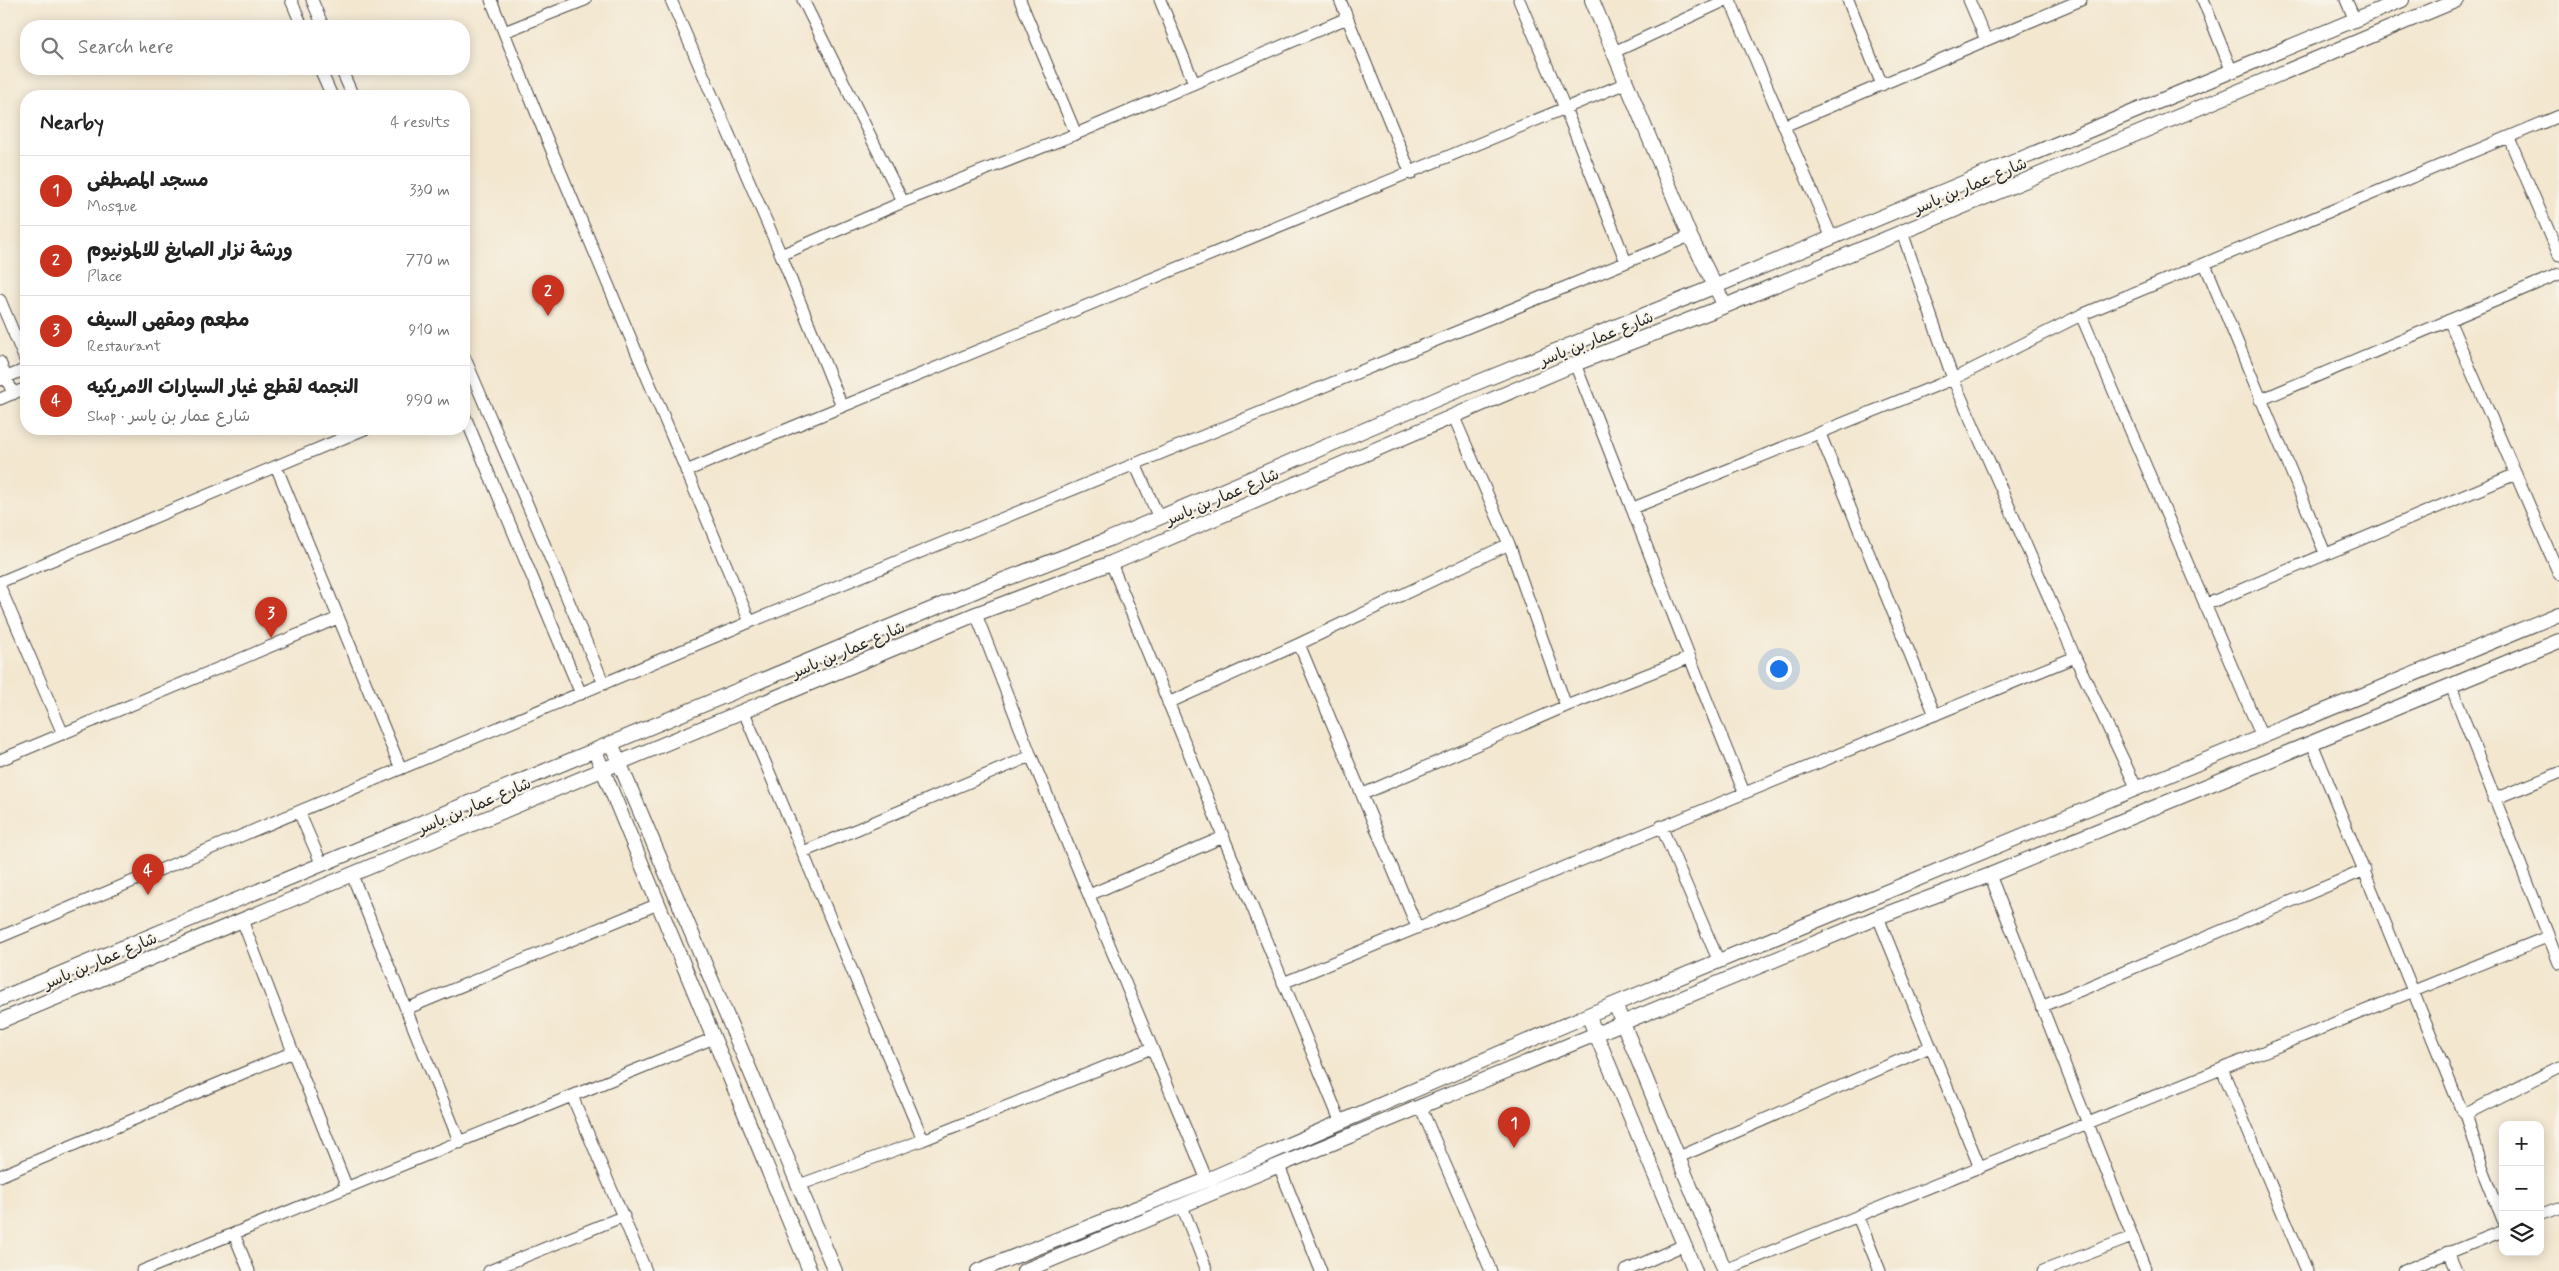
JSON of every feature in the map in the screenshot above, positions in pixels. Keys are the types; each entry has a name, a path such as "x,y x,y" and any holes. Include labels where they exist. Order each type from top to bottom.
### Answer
{"street":[{"path":"291,0 299,20"},
{"path":"312,0 320,20"},
{"path":"491,0 750,622"},
{"path":"504,32 585,0"},
{"path":"671,0 781,255 842,406"},
{"path":"803,0 903,202"},
{"path":"1020,0 1076,134"},
{"path":"1160,0 1194,82"},
{"path":"1340,0 1411,174"},
{"path":"1519,0 1565,108 1626,262"},
{"path":"1592,0 1690,236 1725,306"},
{"path":"1614,52 1726,0"},
{"path":"1730,0 1832,238"},
{"path":"1848,0 1882,85"},
{"path":"1969,0 1986,40"},
{"path":"1784,126 2080,0"},
{"path":"2203,0 2232,72"},
{"path":"2346,0 2355,20"},
{"name":"شارع عمار بن ياسر","path":"0,999 980,589 1159,518 1518,365 1716,286 2402,0"},
{"name":"شارع عمار بن ياسر","path":"0,1021 976,614 1111,563 1574,364 1725,306 2457,0"},
{"path":"781,255 903,202 1076,134 1347,18"},
{"path":"323,75 329,90"},
{"path":"344,75 350,90"},
{"path":"686,471 1411,174 1626,83"},
{"path":"1633,508 1953,379 2081,316 2559,116"},
{"path":"2509,138 2559,255"},
{"path":"1902,232 1953,379 2075,656 2137,789"},
{"path":"1,934 299,812 750,622 1690,236"},
{"path":"2205,264 2325,553"},
{"path":"2260,400 2559,274"},
{"path":"0,300 20,348"},
{"path":"2081,316 2262,737"},
{"path":"2449,320 2559,574"},
{"path":"0,362 3,379 13,394"},
{"path":"1574,364 1633,508 1688,658 1744,792"},
{"path":"470,370 604,684"},
{"path":"3,379 20,372"},
{"path":"0,399 20,391"},
{"path":"1453,415 1509,544 1566,706"},
{"path":"470,428 581,694"},
{"path":"1820,434 1935,716"},
{"path":"0,582 351,435"},
{"path":"1135,464 1159,518"},
{"path":"276,466 401,769"},
{"path":"2205,605 2516,474"},
{"path":"1168,702 1299,644 1509,544"},
{"path":"1111,563 1341,1123"},
{"path":"0,587 63,734"},
{"path":"976,614 1088,895 1207,1180"},
{"path":"978,1271 1207,1180 1588,1015 2559,614"},
{"path":"0,760 338,618"},
{"path":"1025,1271 1878,917 1990,875 2559,641"},
{"path":"1299,644 1417,927"},
{"path":"1283,983 1744,792 1935,716 2075,656"},
{"path":"1363,794 1566,706 1688,658"},
{"path":"2451,686 2547,938 2559,963"},
{"path":"744,712 923,1140"},
{"path":"612,743 835,1271"},
{"path":"2312,743 2415,991 2461,1109 2466,1114 2483,1170 2499,1211"},
{"path":"595,750 810,1271"},
{"path":"803,852 1032,756"},
{"path":"2494,799 2559,773"},
{"path":"299,812 322,865"},
{"path":"1661,826 1719,962"},
{"path":"1088,895 1223,838"},
{"path":"2041,1007 2365,870"},
{"path":"352,875 460,1143"},
{"path":"1990,875 2146,1271"},
{"path":"406,1009 658,904"},
{"path":"1878,917 1980,1168"},
{"path":"242,920 348,1188"},
{"path":"1616,1004 1725,1271 2547,938"},
{"path":"1588,1015 1695,1271"},
{"path":"142,1271 714,1038"},
{"path":"1679,1157 1930,1047"},
{"path":"799,1185 923,1140 1152,1048"},
{"path":"0,1176 293,1052"},
{"path":"2466,1114 2559,1067"},
{"path":"2222,1069 2308,1271"},
{"path":"572,1096 646,1271"},
{"path":"1421,1108 1490,1271"},
{"path":"1279,1166 1321,1271"},
{"path":"1182,1206 1207,1271"},
{"path":"2544,1214 2559,1208"},
{"path":"489,1271 508,1268 624,1216"},
{"path":"1858,1217 1880,1271"},
{"path":"2403,1271 2499,1232"},
{"path":"234,1234 249,1271"},
{"path":"2042,1271 2132,1237"},
{"path":"1625,1271 1684,1245"},
{"path":"2448,1252 2456,1271"}],"place":[{"name":"ورشة نزار الصايغ للالمونيوم","path":"548,316"},
{"name":"مطعم ومقهى السيف","path":"271,638"},
{"name":"النجمه لقطع غيار السيارات الامريكيه","path":"148,895"},
{"name":"مسجد المصطفى","path":"1514,1148"}]}
